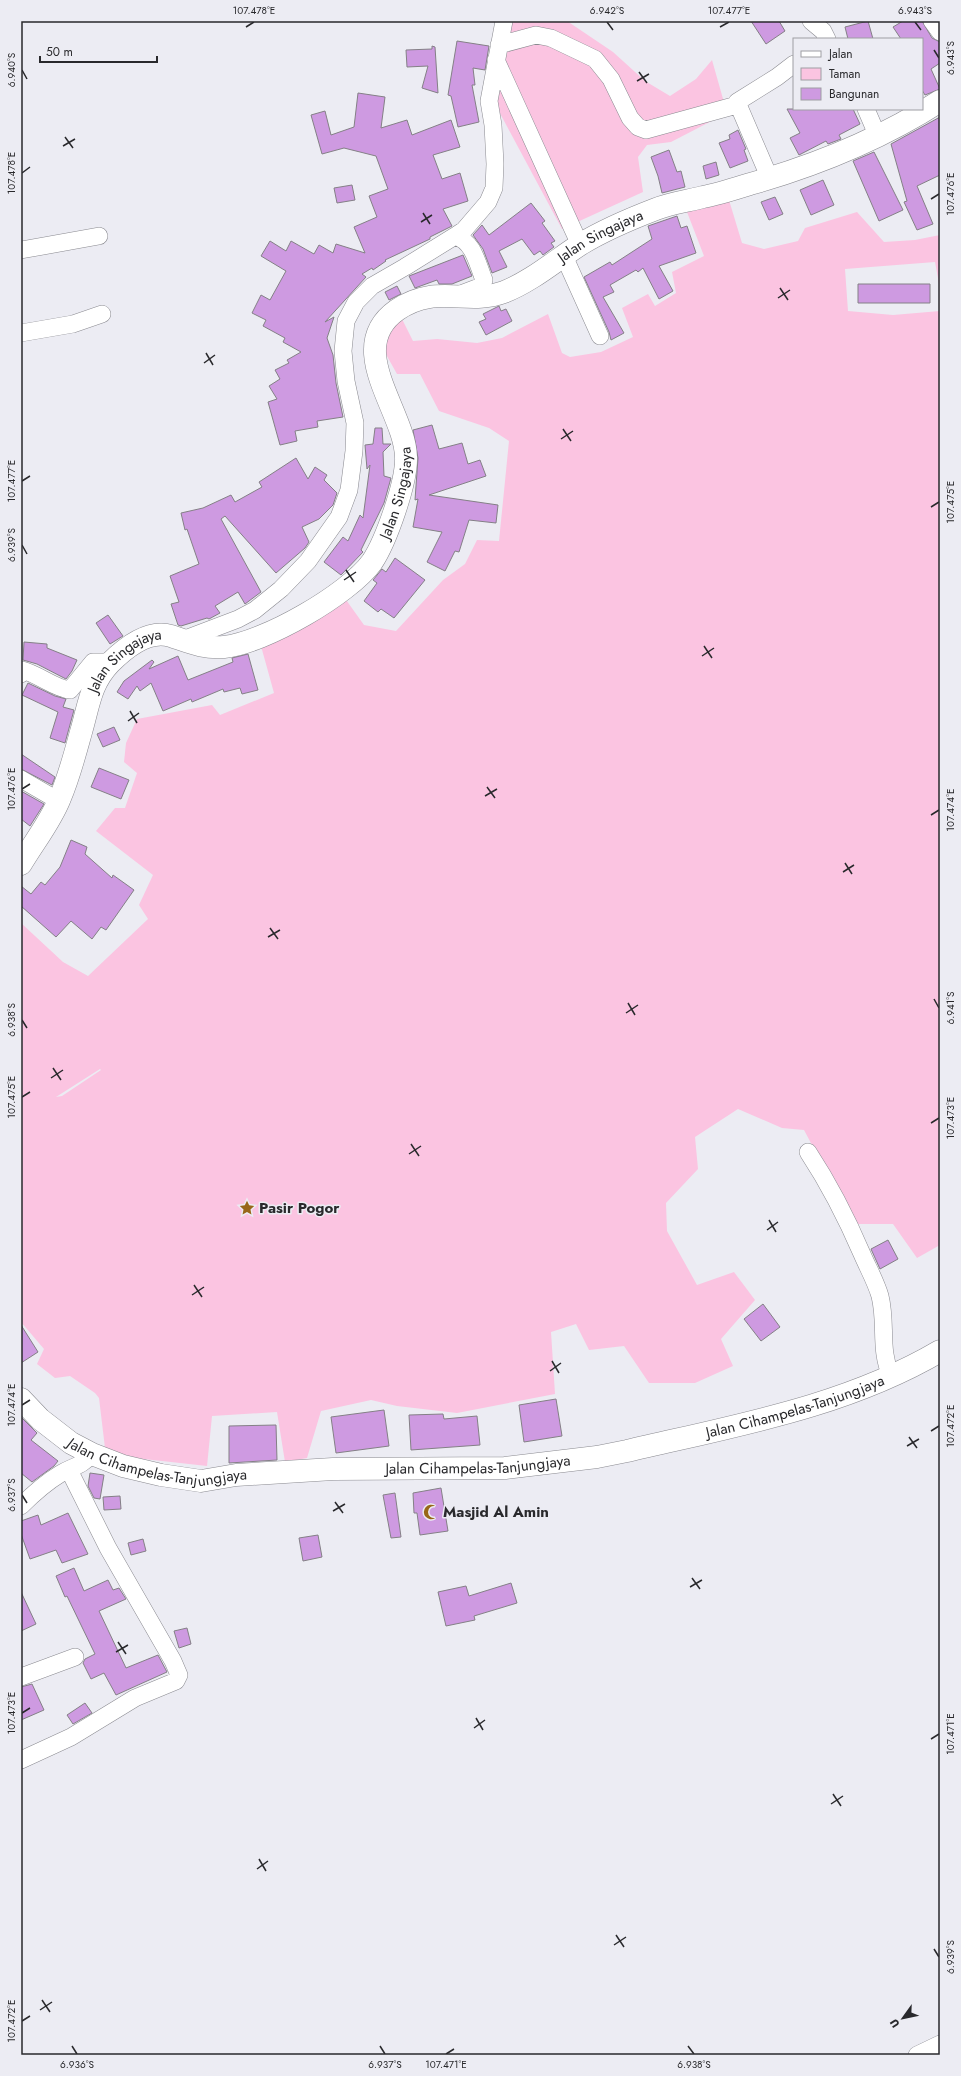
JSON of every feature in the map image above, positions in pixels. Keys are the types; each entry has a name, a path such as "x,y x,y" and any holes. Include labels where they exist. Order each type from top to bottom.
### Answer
{"street":[{"path":"180,641 238,619 255,610 281,588 308,561 339,517 349,490 354,451 355,424 346,381 344,351 346,321 356,302 372,286 406,267 464,230 488,202 494,188 493,126 489,101 504,21"},
{"path":"932,21 940,32"},
{"path":"498,53 536,35 551,38 595,59 612,79 630,118 638,127 646,130 737,104 739,101 777,78 793,65"},
{"path":"498,53 572,250 600,336"},
{"name":"Jalan Singajaya","path":"21,864 59,801 73,760 96,680 111,662 131,645 145,638 168,635 180,641 201,647 224,647 254,641 303,616 355,580 372,561 386,533 398,499 407,460 403,435 378,373 376,355 377,337 384,323 394,312 410,302 426,296 459,294 478,297 493,296 509,290 610,228 661,206 707,196 770,179 807,167 878,137 940,101"},
{"path":"737,104 770,179"},
{"path":"866,110 878,137"},
{"path":"21,250 99,236"},
{"path":"455,236 465,240 471,248 484,280 482,286 459,294"},
{"path":"21,333 73,324 102,314"},
{"path":"21,674 22,670 36,674 63,690 70,690 93,662 111,662"},
{"path":"21,779 59,801"},
{"path":"808,1152 849,1224 879,1294 884,1312 883,1344 886,1363 891,1376"},
{"name":"Jalan Cihampelas-Tanjungjaya","path":"21,1399 40,1419 66,1439 92,1454 123,1466 160,1475 201,1481 236,1475 333,1469 505,1468 597,1457 649,1446 808,1407 891,1376 940,1351"},
{"path":"21,1506 43,1485 62,1473 80,1466 92,1454"},
{"path":"21,1760 70,1737 136,1698 176,1681 179,1675 173,1661 108,1548 69,1470"},
{"path":"21,1677 75,1657"},
{"path":"917,2055 940,2044"}],"green space":[{"path":"511,21 567,21 613,52 645,81 670,96 696,79 712,60 727,113 671,142 647,145 638,157 643,192 562,229 495,104"},
{"path":"729,200 742,243 764,249 798,241 805,228 857,212 884,242 915,240 940,235 940,289 935,262 845,269 848,311 893,315 940,311 940,1245 917,1258 893,1224 854,1224 804,1130 782,1128 738,1109 695,1137 698,1169 666,1203 667,1231 697,1285 734,1272 755,1300 721,1339 733,1366 695,1383 649,1383 624,1346 589,1350 576,1324 551,1332 555,1394 457,1413 397,1406 371,1400 321,1411 307,1458 285,1462 277,1412 212,1416 207,1466 126,1457 105,1448 99,1398 95,1393 70,1376 55,1378 37,1364 44,1349 21,1322 21,923 63,962 88,976 148,919 139,905 153,875 96,831 115,808 125,808 137,773 124,762 126,743 137,719 212,705 220,715 274,693 261,646 344,597 364,625 396,631 443,580 465,564 477,540 499,541 509,441 489,428 439,411 420,374 397,374 383,349 389,328 401,317 413,341 437,339 477,343 502,338 548,314 562,353 570,357 601,352 633,337 622,308 648,294 655,306 676,293 672,272 704,256 687,212","holes":["100,1069 101,1070 62,1096 56,1097"]}],"building":[{"path":"751,21 779,21 785,31 766,44"},
{"path":"868,21 873,38 848,38 845,27"},
{"path":"903,21 922,21 932,38 940,42 940,63 931,69 940,89 925,95 923,92 923,38 900,38 893,27"},
{"path":"457,41 489,46 485,70 473,68 475,85 472,85 479,122 458,127 451,96 448,95"},
{"path":"432,46 435,47 438,93 422,88 428,66 407,67 406,50 432,49"},
{"path":"358,93 385,97 381,128 407,120 412,135 451,120 460,147 433,155 442,179 460,173 468,201 443,209 452,226 430,237 430,239 385,260 386,261 373,270 372,268 362,274 366,277 325,322 334,317 327,338 333,355 336,383 343,417 317,421 318,427 295,431 297,441 280,445 268,402 277,399 269,386 280,379 275,370 289,363 287,360 301,352 283,342 285,338 263,326 266,320 252,313 261,295 270,300 286,271 261,256 270,241 286,251 291,241 314,254 319,245 333,253 336,244 365,253 354,227 377,217 369,196 388,189 376,156 344,148 322,154 311,115 325,111 331,135 354,127"},
{"path":"787,109 853,110 860,124 839,135 841,139 828,144 826,141 799,155 790,138 800,133"},
{"path":"940,117 940,175 917,186 933,224 917,230 904,202 907,201 891,144"},
{"path":"738,130 746,149 744,150 748,161 730,168 719,143 730,139 729,135"},
{"path":"669,150 677,172 681,171 685,187 662,193 651,157"},
{"path":"874,152 903,210 879,221 853,161"},
{"path":"716,162 719,175 706,179 703,166"},
{"path":"823,180 834,205 811,215 800,190"},
{"path":"352,185 355,200 337,203 334,188"},
{"path":"775,197 783,214 769,220 761,202"},
{"path":"531,203 545,221 542,223 555,241 551,243 554,247 543,255 540,251 534,255 522,239 499,251 507,267 492,273 483,249 473,235 482,225 489,235"},
{"path":"677,216 681,228 687,226 696,253 659,266 673,291 659,299 643,268 638,272 636,270 610,285 614,292 603,297 624,333 611,340 609,332 584,277 610,262 612,265 652,239 648,226"},
{"path":"463,255 472,276 452,284 439,284 437,280 415,288 409,276"},
{"path":"858,284 930,284 930,303 858,303"},
{"path":"397,286 401,294 389,300 385,292"},
{"path":"499,306 501,311 506,309 512,321 486,335 479,322 486,319 483,314"},
{"path":"432,425 439,449 462,443 468,464 480,460 486,476 429,495 498,505 496,523 469,520 459,552 455,551 445,571 427,562 442,532 413,527 418,499 415,500 418,458 413,430"},
{"path":"375,428 382,428 383,444 391,444 383,452 384,476 391,478 384,503 361,550 363,552 341,575 324,562 343,537 348,541 360,515 363,518 370,465 367,469 365,445 373,444"},
{"path":"296,458 308,479 315,467 327,475 324,480 337,493 333,505 319,519 302,527 309,542 305,548 276,573 225,516 221,519 261,592 245,604 238,592 215,606 220,613 209,619 207,618 181,626 178,625 171,604 179,602 170,576 199,564 187,529 185,530 181,513 203,508 231,495 235,502 262,487 259,482"},
{"path":"395,558 425,580 394,618 381,609 378,612 364,601 377,583 373,580 382,569 386,572"},
{"path":"108,615 123,636 110,644 96,623"},
{"path":"24,642 47,644 47,648 77,660 72,671 66,679 37,664 23,660"},
{"path":"248,654 258,690 242,694 240,688 224,692 223,689 192,702 191,699 163,711 151,683 140,691 137,686 128,699 117,692 124,681 152,660 154,662 149,669 178,656 188,680 233,662 232,658"},
{"path":"28,683 55,696 66,699 63,707 74,710 65,743 50,738 58,712 22,695"},
{"path":"114,727 120,740 103,747 97,734"},
{"path":"21,754 55,777 52,785 21,769"},
{"path":"99,768 129,780 121,799 91,787"},
{"path":"21,791 44,804 30,826 21,819"},
{"path":"71,840 87,847 85,854 112,878 113,875 134,890 106,930 101,927 92,939 71,921 56,937 21,906 21,886 31,894 41,882 45,885 60,867"},
{"path":"888,1240 898,1259 880,1269 871,1249"},
{"path":"763,1304 780,1327 761,1341 744,1319"},
{"path":"21,1325 38,1352 21,1363"},
{"path":"556,1399 562,1436 524,1442 519,1405"},
{"path":"384,1410 389,1446 336,1453 331,1417"},
{"path":"443,1414 444,1419 477,1416 480,1445 411,1450 409,1415"},
{"path":"21,1417 37,1433 31,1440 58,1461 54,1466 32,1482 21,1473"},
{"path":"276,1425 277,1460 229,1463 229,1426"},
{"path":"90,1473 104,1475 100,1499 94,1498 88,1486"},
{"name":"Masjid Al Amin","path":"441,1488 448,1531 420,1535 417,1513 414,1513 413,1493"},
{"path":"395,1493 401,1537 391,1538 383,1495"},
{"path":"120,1496 121,1509 104,1510 103,1497"},
{"path":"68,1513 88,1554 62,1563 56,1550 30,1559 21,1534 21,1521 38,1515 41,1525"},
{"path":"318,1535 322,1557 303,1561 299,1538"},
{"path":"143,1539 146,1551 131,1555 128,1543"},
{"path":"74,1568 84,1591 108,1580 113,1590 119,1588 126,1599 99,1611 126,1668 158,1655 167,1672 116,1695 104,1673 91,1679 83,1663 85,1659 95,1654 67,1596 65,1597 56,1576"},
{"path":"511,1583 517,1603 474,1616 475,1620 446,1626 438,1592 466,1586 469,1596"},
{"path":"21,1592 36,1624 21,1631"},
{"path":"187,1628 191,1644 179,1648 174,1631"},
{"path":"32,1684 44,1710 21,1720 21,1687"},
{"path":"85,1703 92,1713 73,1724 67,1715"}],"place":[{"name":"Pasir Pogor","path":"247,1208"},
{"name":"Masjid Al Amin","path":"431,1512"}]}
